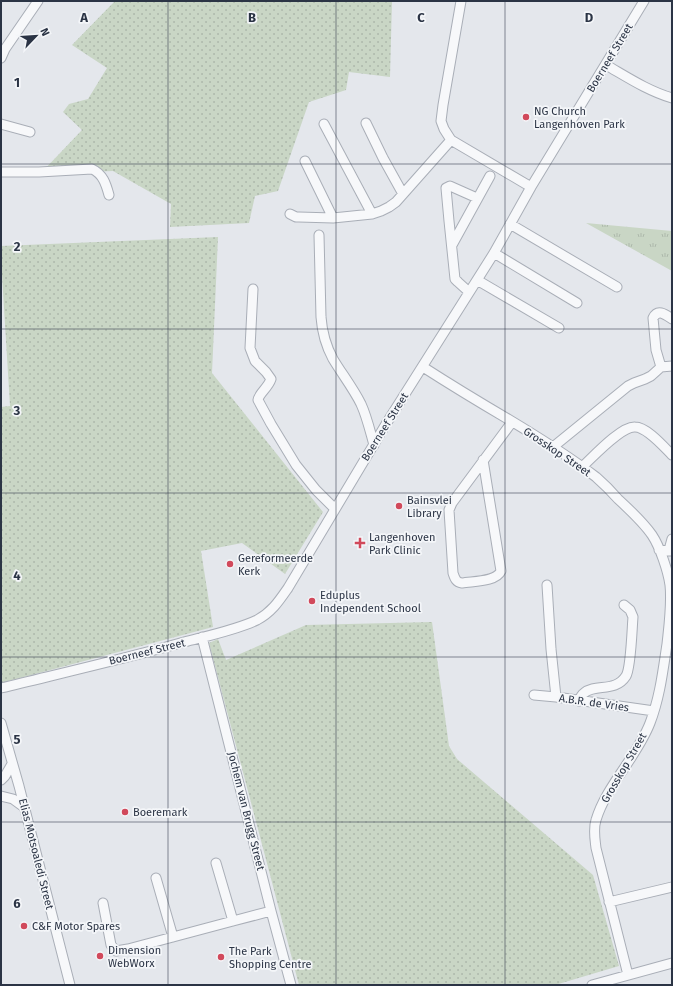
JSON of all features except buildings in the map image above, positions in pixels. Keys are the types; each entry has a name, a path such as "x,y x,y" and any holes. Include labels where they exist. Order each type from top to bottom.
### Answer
{"street":[{"path":"1,58 5,49 38,1"},
{"path":"461,1 443,105 441,121 444,129 451,140 532,187"},
{"name":"Boerneef Street","path":"1,688 166,648 238,627 257,620 273,609 494,253 644,1"},
{"path":"606,65 651,90 672,98"},
{"path":"366,123 403,194"},
{"path":"1,124 30,132"},
{"path":"324,124 372,214"},
{"path":"290,214 299,218 332,218 372,214 381,211 396,202 451,140"},
{"path":"305,161 332,218"},
{"path":"1,172 92,169 103,178 109,195"},
{"path":"452,245 490,176"},
{"path":"469,292 455,279 446,188 450,186 477,198"},
{"path":"510,224 617,287"},
{"path":"319,235 322,329 333,358 361,404 374,445"},
{"path":"494,253 577,303"},
{"path":"477,280 559,328"},
{"path":"253,289 250,351 255,361 271,379 267,388 258,400 296,465 316,490 335,509"},
{"path":"661,367 656,350 653,318 660,312 672,319"},
{"path":"554,447 628,386 651,376 661,367 672,366"},
{"name":"Grosskop Street","path":"423,368 554,447 597,478 629,509 653,536 667,572 670,584 671,608 662,681 654,711 650,723 634,755 604,801 596,821 594,836 628,975"},
{"path":"483,460 501,571 498,575 491,578 462,583 456,580 453,573 450,506 483,460 512,422"},
{"path":"582,467 618,434 636,427 647,432 672,454"},
{"path":"659,550 670,551 672,539"},
{"path":"547,585 556,697"},
{"path":"579,700 581,695 589,690 611,687 621,681 626,675 629,667 633,617 630,610 624,606"},
{"name":"Jochem van Brugg Street","path":"202,637 271,912 291,985"},
{"name":"A.B.R. de Vries","path":"534,695 654,711"},
{"name":"Elias Motsoaledi Street","path":"1,723 17,779 70,985"},
{"path":"1,780 12,764"},
{"path":"1,783 17,779"},
{"path":"1,796 20,792"},
{"path":"1,796 13,799 24,807"},
{"path":"216,863 233,921"},
{"path":"156,878 173,937"},
{"path":"609,902 672,887"},
{"path":"103,903 111,945 116,951 271,912"},
{"path":"592,985 672,963"}],"green space":[{"path":"115,1 392,1 390,77 349,72 346,90 309,102 278,191 255,196 249,223 170,227 171,204 113,171 40,174 82,130 63,112 69,104 88,99 107,68 72,45"},
{"path":"586,223 672,231 672,271"},
{"path":"218,237 212,373 323,512 285,574 242,543 201,551 213,627 1,683 1,407 10,406 1,246"},
{"path":"432,622 449,746 457,759 593,875 619,966 555,985 299,985 209,643 218,639 226,660 306,625"}],"place":[{"name":"NG Church Langenhoven Park","path":"526,117"},
{"name":"Bainsvlei Library","path":"399,506"},
{"name":"Langenhoven Park Clinic","path":"360,543"},
{"name":"Gereformeerde Kerk","path":"230,564"},
{"name":"Eduplus Independent School","path":"312,601"},
{"name":"Boeremark","path":"125,812"},
{"name":"C&F Motor Spares","path":"24,926"},
{"name":"Dimension WebWorx","path":"100,956"},
{"name":"The Park Shopping Centre","path":"221,957"}]}
